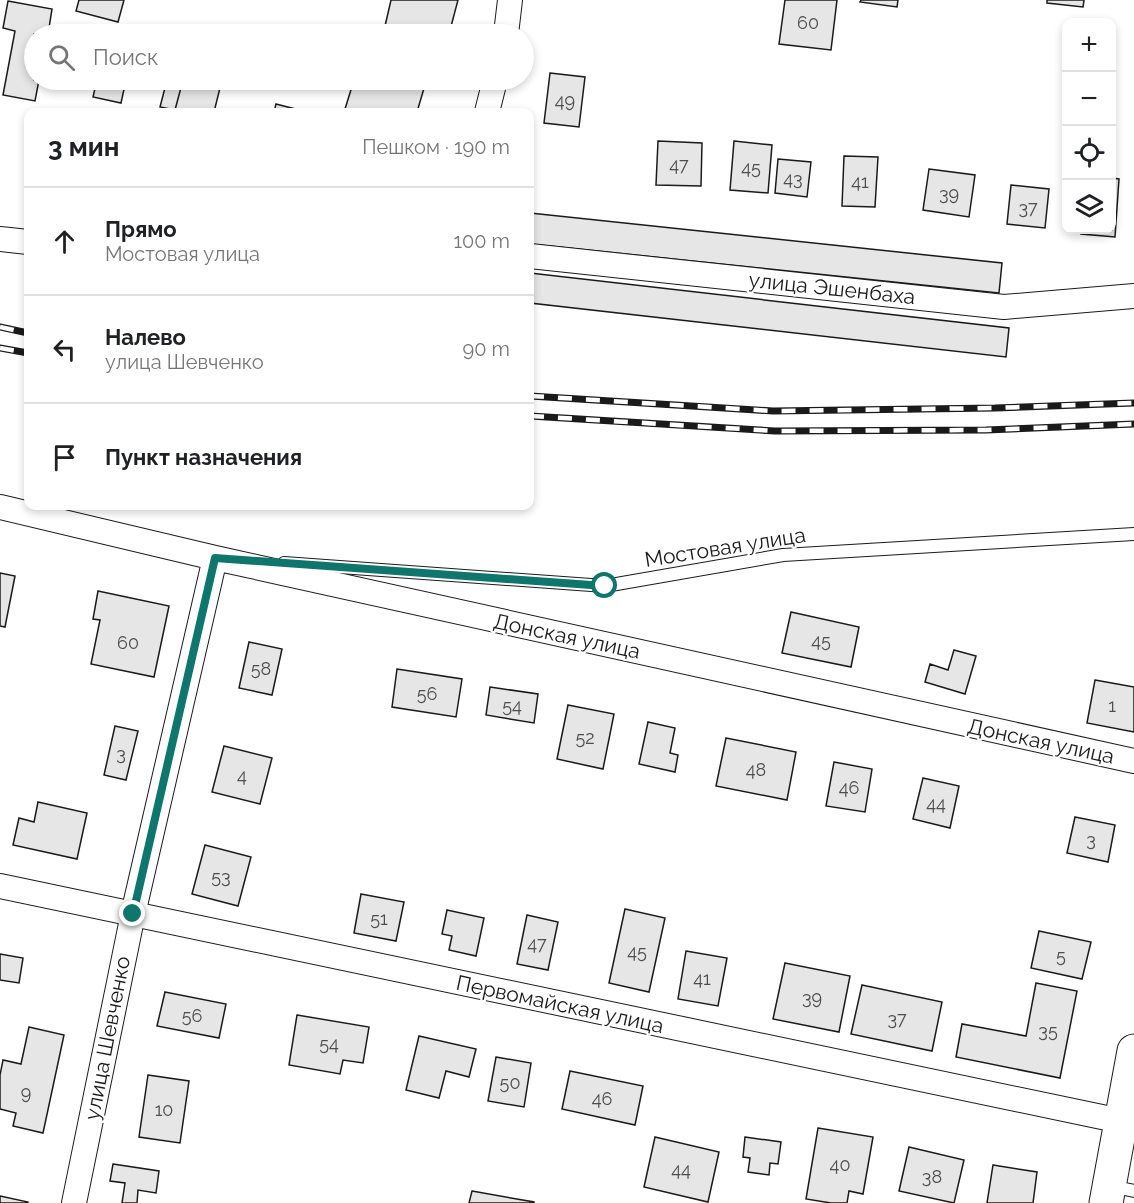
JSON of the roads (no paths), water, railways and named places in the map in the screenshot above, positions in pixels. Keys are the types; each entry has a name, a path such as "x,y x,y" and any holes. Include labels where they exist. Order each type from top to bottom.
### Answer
{"street":[{"path":"507,24 510,0"},
{"path":"488,108 492,90"},
{"path":"0,239 24,242"},
{"name":"улица Эшенбаха","path":"534,256 1005,307 1134,296"},
{"name":"Донская улица","path":"0,507 215,558 1134,761"},
{"name":"улица Шевченко","path":"74,1203 133,914 215,558"},
{"name":"Первомайская улица","path":"0,886 1127,1122"},
{"path":"1116,1193 1127,1122 1134,1051"}],"lane":[{"name":"Мостовая улица","path":"215,558 605,586 783,555 1134,534"}],"railway":[{"path":"0,327 24,332"},
{"path":"0,348 24,352"},
{"path":"534,396 773,411 995,408 1134,403"},
{"path":"534,416 775,431 986,430 1134,424"}]}
